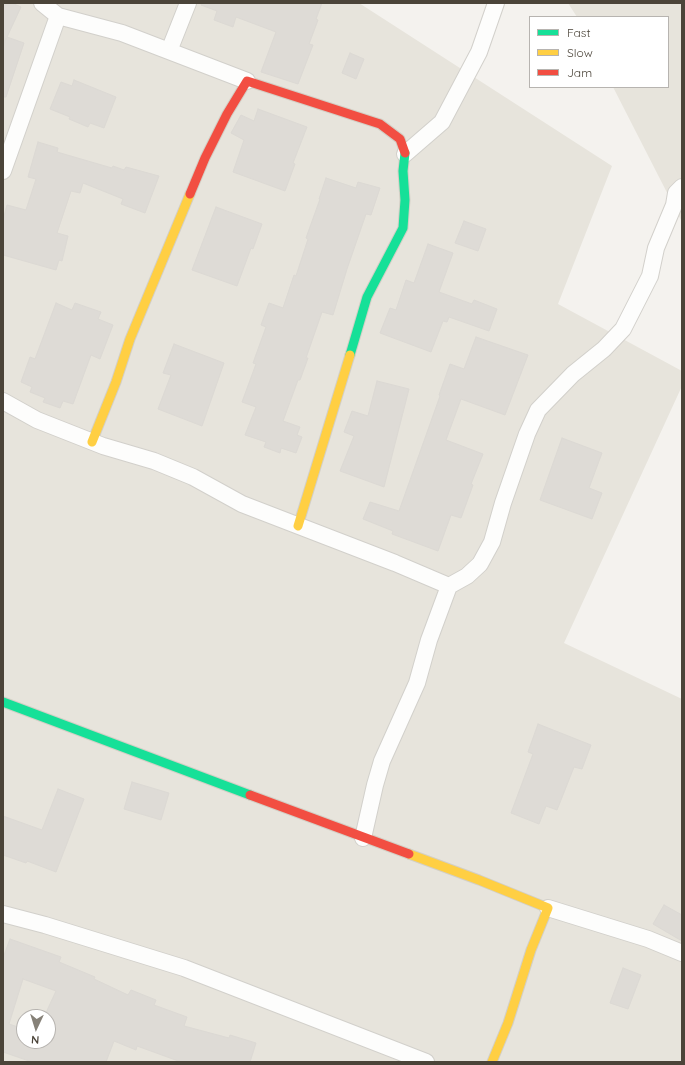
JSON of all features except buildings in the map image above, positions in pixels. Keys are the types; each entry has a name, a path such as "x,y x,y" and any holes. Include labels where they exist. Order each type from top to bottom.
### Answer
{"street":[{"path":"42,3 58,16 122,33 247,81 380,124 400,139 405,154 405,200 403,228 367,297 298,526"},
{"path":"169,51 188,3"},
{"path":"405,154 442,122 479,52 496,3"},
{"path":"3,171 58,16"},
{"path":"92,442 116,382 130,339 205,158 227,114 247,81"},
{"path":"363,838 382,761 417,683 449,586 467,576 480,564 492,542 503,503 527,434 538,410 573,374 604,349 623,329 650,276 656,248 674,205 676,193 682,187"},
{"path":"3,401 37,420 92,442 154,461 193,477 242,504 449,586"},
{"path":"3,702 363,838 479,880 548,908 648,939 682,953"},
{"path":"492,1062 508,1023 531,950 548,908"},
{"path":"3,914 45,925 184,968 426,1062"}],"shaded area":[{"path":"3,3 359,3 612,166 558,304 682,371 682,386 564,643 682,699 682,1062 3,1062"},
{"path":"568,3 682,3 682,222 614,88 669,88 669,16 576,16"}],"traffic: fast":[{"path":"350,355 367,297 403,228 405,200 403,171 405,153"},
{"path":"3,702 250,795"}],"traffic: slow":[{"path":"92,442 116,382 130,339 190,194"},
{"path":"298,526 350,355"},
{"path":"409,854 548,908 531,950 508,1023 492,1062"}],"traffic: jam":[{"path":"190,194 205,158 227,114 247,81 380,124 400,139 405,153"},
{"path":"250,795 409,854"}]}
